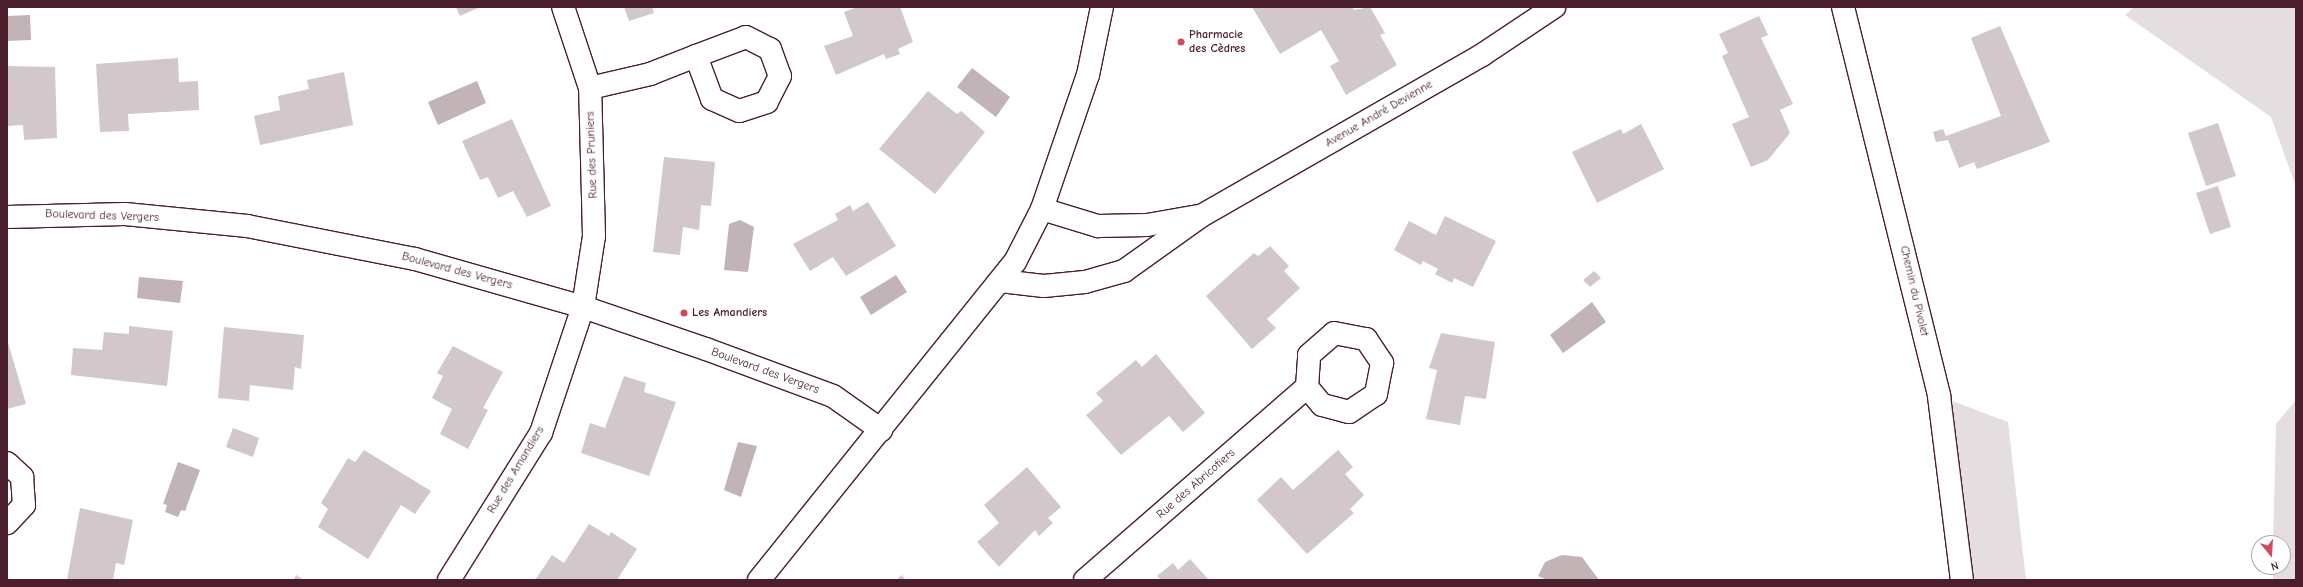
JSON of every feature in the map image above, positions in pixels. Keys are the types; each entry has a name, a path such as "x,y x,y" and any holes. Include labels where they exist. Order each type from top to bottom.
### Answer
{"street":[{"name":"Rue des Pruniers","path":"562,7 590,88 594,236 583,307"},
{"path":"759,580 1015,262 1042,209 1088,75 1102,7"},
{"name":"Avenue André Devienne","path":"1000,282 1044,286 1085,282 1124,271 1201,216 1482,55 1554,7"},
{"name":"Chemin du Pivolet","path":"1843,7 1939,396 1962,580"},
{"path":"590,88 650,74 696,56"},
{"name":"Avenue André Devienne","path":"1042,209 1098,226 1147,224 1201,216"},
{"name":"Boulevard des Vergers","path":"7,217 125,214 247,226 415,259 583,307 833,396 881,430"},
{"name":"Rue des Amandiers","path":"449,580 541,433 583,307"},
{"name":"Rue des Abricotiers","path":"1085,580 1307,387"},
{"path":"7,463 22,477 24,505 7,523"}],"shaded area":[{"path":"2134,7 2296,7 2296,187 2271,117 2125,15"},
{"path":"30,15 31,40 7,41 7,16"},
{"path":"972,68 1010,97 996,117 957,87"},
{"path":"477,81 486,103 438,125 428,102"},
{"path":"740,220 754,227 748,272 724,270 729,224"},
{"path":"896,275 907,292 871,315 860,297"},
{"path":"139,277 183,281 180,303 137,298"},
{"path":"1592,302 1606,322 1563,353 1550,335"},
{"path":"1939,396 2008,422 2026,580 1962,580"},
{"path":"2296,400 2296,580 2273,580 2273,575 2291,575 2291,535 2273,535 2276,424"},
{"path":"738,442 757,446 741,497 724,490"},
{"path":"178,462 200,470 185,511 181,510 178,517 165,512 167,505 163,504"},
{"path":"1562,555 1582,557 1599,580 1547,580 1538,576 1545,562"}],"building":[{"path":"456,7 480,7 460,16"},
{"path":"624,7 652,7 654,13 629,21"},
{"path":"858,7 900,7 913,42 898,49 900,54 886,59 884,54 836,75 824,46 853,36 844,12"},
{"path":"1252,7 1352,7 1354,10 1370,7 1385,33 1380,35 1397,65 1346,95 1330,66 1339,61 1321,30 1280,54"},
{"path":"1759,16 1768,35 1761,38 1793,104 1780,110 1790,133 1768,160 1751,167 1732,124 1749,117 1722,56 1728,53 1719,34"},
{"path":"2000,26 2050,142 1977,169 1974,162 1959,168 1948,140 1936,142 1933,132 1943,129 1946,136 2001,116 1971,38"},
{"path":"178,58 179,82 198,81 199,110 128,114 129,131 100,132 96,64"},
{"path":"7,66 55,67 57,138 24,140 23,125 7,126"},
{"path":"344,72 353,125 260,145 254,116 280,110 278,96 309,89 307,80"},
{"path":"928,91 957,114 961,111 985,132 935,194 879,149"},
{"path":"512,119 551,206 527,217 513,191 498,198 488,177 480,180 462,141"},
{"path":"2218,123 2236,176 2206,186 2188,133"},
{"path":"1641,124 1664,169 1597,203 1572,152 1621,129 1623,134"},
{"path":"664,157 715,162 711,206 701,205 699,230 683,227 680,255 653,252"},
{"path":"2218,186 2231,227 2210,234 2196,193"},
{"path":"868,202 896,246 846,276 833,257 810,271 793,244 838,220 835,214 850,205 853,211"},
{"path":"1445,216 1496,241 1473,287 1454,278 1452,283 1435,274 1438,269 1423,261 1421,265 1394,250 1409,221 1436,235"},
{"path":"1270,246 1289,266 1284,271 1300,288 1267,319 1276,328 1252,349 1206,296 1254,253 1258,256"},
{"path":"1594,271 1601,278 1590,287 1583,280"},
{"path":"129,326 173,331 167,386 71,375 73,348 102,350 104,332 129,334"},
{"path":"224,327 304,335 301,369 295,367 293,390 250,385 249,401 218,398"},
{"path":"1441,333 1495,342 1486,399 1465,396 1460,425 1426,419 1437,370 1429,368"},
{"path":"7,339 26,404 7,409"},
{"path":"453,346 503,372 483,408 488,410 468,449 440,434 452,409 432,398 443,376 437,373"},
{"path":"1156,354 1205,413 1183,432 1169,416 1121,455 1086,415 1103,401 1096,393 1136,360 1142,367"},
{"path":"624,376 646,383 644,392 676,402 649,476 581,453 590,423 605,428"},
{"path":"233,428 259,438 253,457 226,447"},
{"path":"364,450 431,491 415,514 401,505 368,559 318,527 328,509 321,503 348,458 355,462"},
{"path":"1338,450 1353,467 1345,474 1364,495 1350,509 1354,513 1307,554 1257,500 1281,477 1293,490"},
{"path":"1027,467 1061,507 1048,518 1053,523 1039,536 1035,530 999,567 977,542 999,523 984,505"},
{"path":"80,508 133,520 124,565 116,563 113,580 67,580"},
{"path":"589,524 609,536 611,532 637,549 617,580 535,580 552,555 564,563"},
{"path":"1190,559 1209,580 1161,580 1157,576 1173,563 1178,570"},
{"path":"296,575 304,580 294,580"},
{"path":"902,575 905,580 896,580"}],"place":[{"name":"Pharmacie des Cèdres","path":"1181,42"},
{"name":"Les Amandiers","path":"684,313"}]}
